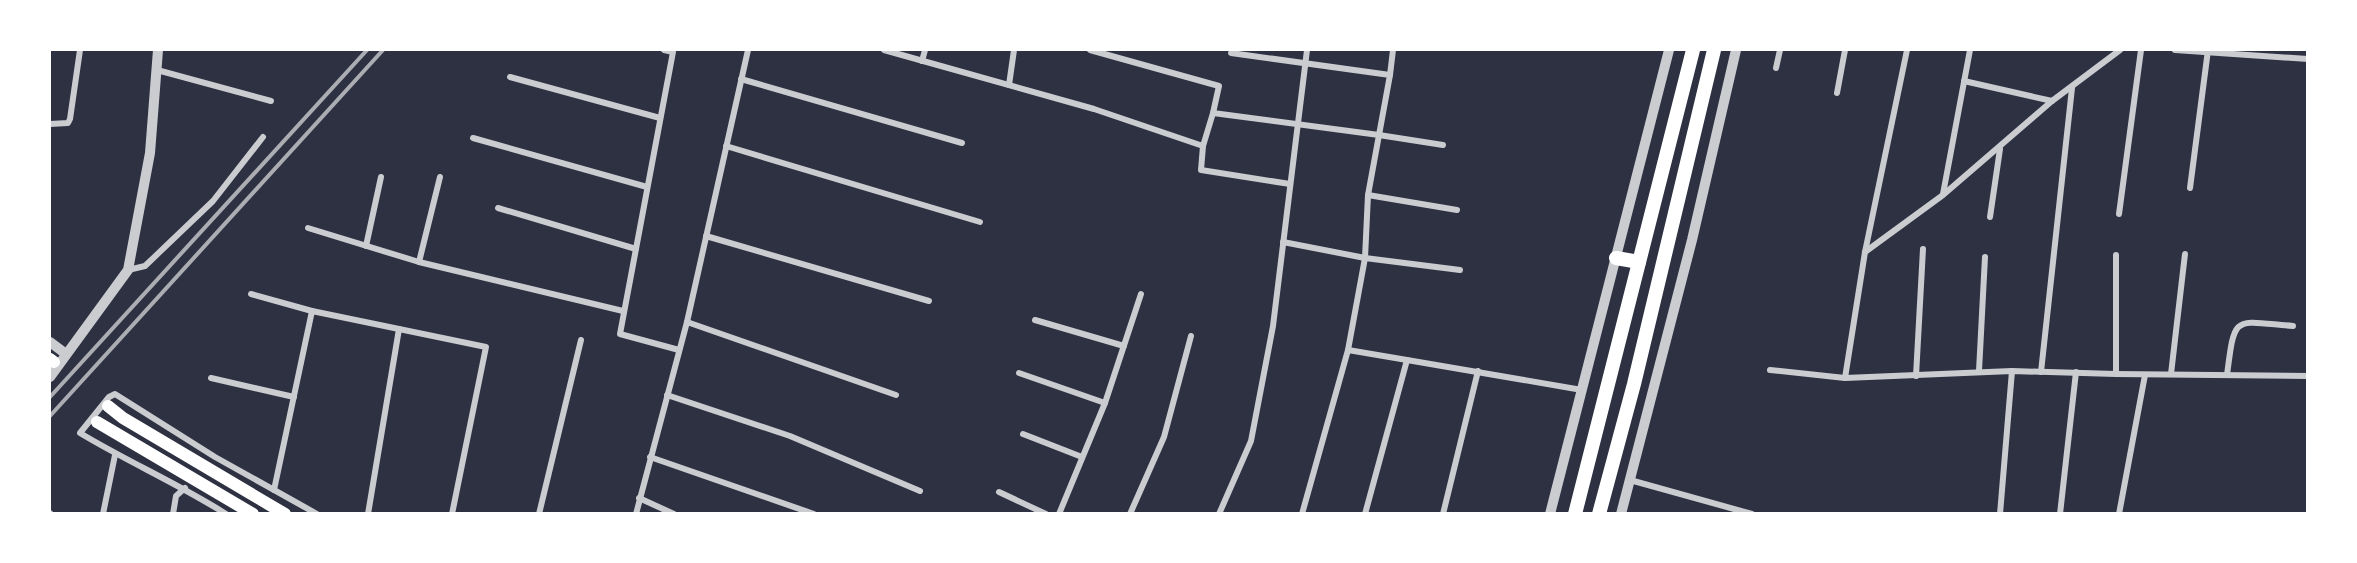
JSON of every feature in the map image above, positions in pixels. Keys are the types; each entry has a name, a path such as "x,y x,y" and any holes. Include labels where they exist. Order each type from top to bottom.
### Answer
{"highway":[{"path":"1575,513 1693,50"},
{"path":"1599,513 1634,384 1714,50"},
{"path":"1616,258 1639,262"}],"main road":[{"path":"108,406 123,418 285,513"},
{"path":"97,422 253,513"}],"street":[{"path":"50,124 68,123 70,119 80,50"},
{"path":"50,377 128,270 150,153 158,50"},
{"path":"664,50 673,52 620,334 679,350"},
{"path":"636,513 687,322 748,50"},
{"path":"884,50 1094,109 1203,146"},
{"path":"922,61 925,50"},
{"path":"1009,85 1014,50"},
{"path":"1090,50 1219,86 1203,146 1201,170 1290,184"},
{"path":"1219,513 1251,441 1273,326 1307,50"},
{"path":"1302,513 1348,350 1365,258 1368,195 1393,50"},
{"path":"1550,513 1669,50"},
{"path":"1621,513 1692,240 1736,50"},
{"path":"1776,68 1780,50"},
{"path":"1836,93 1845,50"},
{"path":"1845,378 1864,252 1907,50"},
{"path":"1943,195 1970,50"},
{"path":"1864,252 1943,195 2052,101 2120,50"},
{"path":"2119,214 2141,50"},
{"path":"2175,50 2307,59"},
{"path":"2190,188 2208,51"},
{"path":"1231,53 1390,75"},
{"path":"157,70 271,101"},
{"path":"510,77 660,118"},
{"path":"741,79 962,142"},
{"path":"1964,81 2052,101"},
{"path":"2041,372 2072,88"},
{"path":"1213,113 1298,123 1443,145"},
{"path":"128,270 146,266 213,201 263,137"},
{"path":"473,138 647,188"},
{"path":"726,146 980,222"},
{"path":"1990,217 2000,148"},
{"path":"366,246 381,177"},
{"path":"419,262 441,177"},
{"path":"1368,195 1457,210"},
{"path":"498,208 636,249"},
{"path":"308,228 419,262 623,311"},
{"path":"706,236 929,302"},
{"path":"1283,242 1365,258 1460,270"},
{"path":"1916,376 1923,249"},
{"path":"2171,374 2185,254"},
{"path":"2116,255 2116,374"},
{"path":"1979,371 1985,257"},
{"path":"251,294 312,311 486,347 452,513"},
{"path":"1059,513 1105,403 1141,294"},
{"path":"274,490 312,311"},
{"path":"1035,320 1124,346"},
{"path":"687,322 896,395"},
{"path":"2227,375 2232,333 2238,326 2247,322 2293,326"},
{"path":"368,513 399,329"},
{"path":"1130,513 1164,437 1191,336"},
{"path":"539,513 581,340"},
{"path":"50,342 66,354"},
{"path":"1348,350 1582,390"},
{"path":"1365,513 1407,360"},
{"path":"1770,370 1845,378 1979,371 2307,376"},
{"path":"1443,513 1478,371"},
{"path":"2000,513 2012,371"},
{"path":"2060,513 2076,372"},
{"path":"1019,373 1105,403"},
{"path":"2119,513 2145,375"},
{"path":"211,378 294,397"},
{"path":"226,513 185,488 115,455 80,433 109,397 115,394 191,442 317,513"},
{"path":"667,395 790,436 920,491"},
{"path":"1023,434 1082,457"},
{"path":"103,513 115,455"},
{"path":"650,457 814,513"},
{"path":"1630,480 1752,513"},
{"path":"173,513 176,496 185,488"},
{"path":"999,492 1046,513"},
{"path":"639,498 674,513"}],"railway":[{"path":"50,397 367,50"},
{"path":"50,416 383,50"}]}
